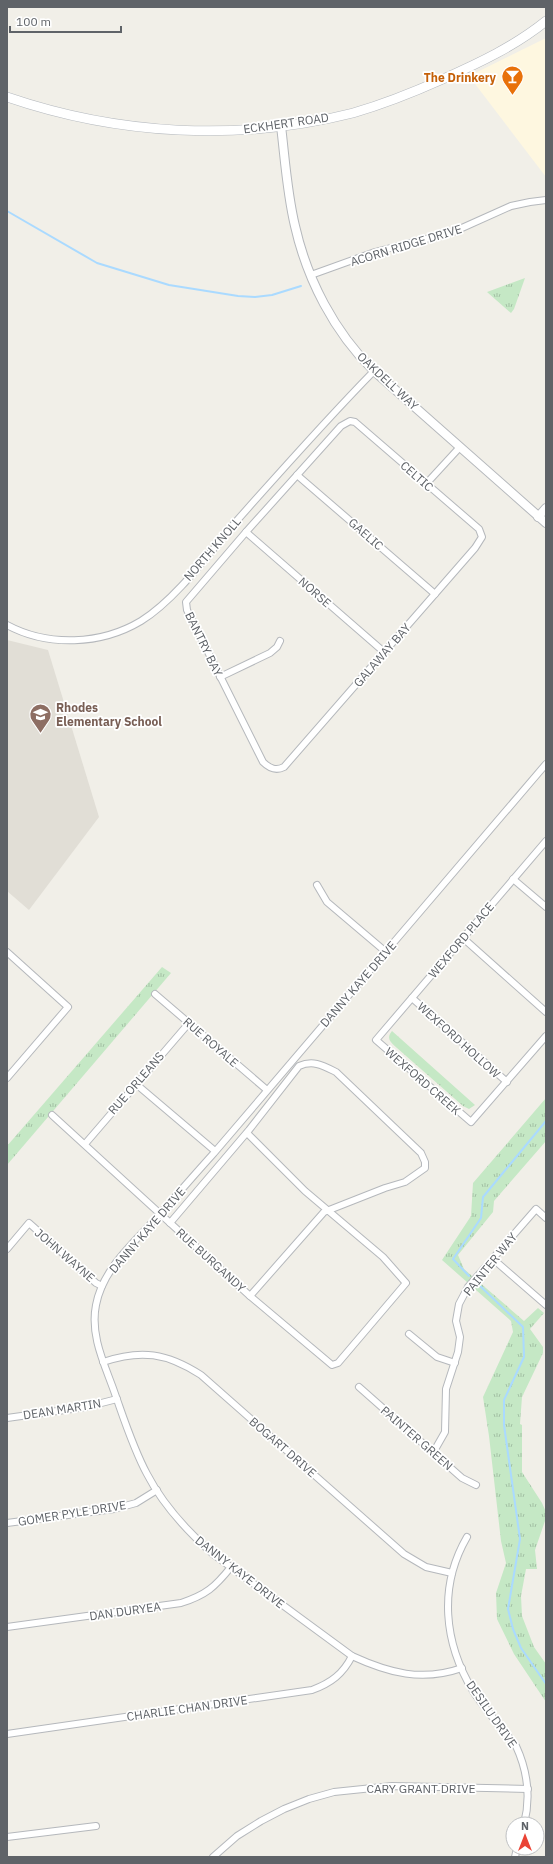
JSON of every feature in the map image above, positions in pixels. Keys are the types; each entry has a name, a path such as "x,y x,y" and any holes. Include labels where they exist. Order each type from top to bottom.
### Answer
{"main road":[{"name":"ECKHERT ROAD","path":"7,97 67,115 127,126 163,130 227,131 281,126 353,113 416,91 493,55 546,21"}],"street":[{"name":"OAKDELL WAY","path":"281,126 295,227 311,276 335,323 362,359 374,371 546,523"},
{"name":"ACORN RIDGE DRIVE","path":"311,276 375,252 453,232 511,206 533,201 546,200"},
{"name":"NORTH KNOLL","path":"7,625 39,637 71,640 102,637 141,621 156,610 181,585 288,462 374,371"},
{"name":"BANTRY BAY","path":"275,770 270,768 264,762 187,610 186,602 297,474 341,426 350,421"},
{"name":"CELTIC","path":"350,421 355,422 479,529 481,534"},
{"path":"426,484 460,447"},
{"name":"GAELIC","path":"297,474 435,594"},
{"path":"538,517 546,508"},
{"name":"NORSE","path":"246,532 384,652"},
{"name":"GALAWAY BAY","path":"275,770 284,767 475,548 482,537 481,534"},
{"path":"220,677 270,653 280,641"},
{"name":"DANNY KAYE DRIVE","path":"462,1668 438,1674 405,1674 379,1668 352,1656 231,1567 197,1540 179,1521 157,1490 136,1450 96,1342 94,1323 96,1304 106,1276 241,1121 546,764"},
{"name":"WEXFORD PLACE","path":"376,1040 546,840"},
{"path":"513,879 546,907"},
{"path":"317,884 327,902 386,952"},
{"path":"463,938 546,1012"},
{"path":"7,952 68,1007 7,1076"},
{"name":"RUE ROYALE","path":"155,994 267,1090"},
{"name":"WEXFORD HOLLOW","path":"412,998 507,1082"},
{"name":"RUE ORLEANS","path":"85,1144 189,1023"},
{"path":"507,1082 546,1036"},
{"name":"WEXFORD CREEK","path":"376,1040 471,1122 507,1082"},
{"path":"170,1223 247,1133 299,1066 307,1062 319,1063 336,1072 421,1153 425,1162 425,1168 405,1182 385,1188 324,1212 250,1296"},
{"path":"136,1084 215,1151"},
{"name":"RUE BURGANDY","path":"52,1115 250,1296 332,1365 338,1363 406,1283 383,1257 329,1210"},
{"path":"241,1121 247,1133 305,1191 329,1210"},
{"path":"234,1129 247,1133"},
{"name":"PAINTER WAY","path":"434,1453 445,1432 446,1389 458,1352 460,1337 456,1321 459,1304 468,1288 536,1209 546,1218"},
{"name":"JOHN WAYNE","path":"7,1249 29,1223 96,1283 102,1286"},
{"path":"493,1259 546,1305"},
{"path":"409,1334 437,1357 455,1363"},
{"path":"460,1337 467,1336"},
{"name":"BOGART DRIVE","path":"103,1362 127,1355 145,1355 172,1360 201,1375 404,1554 426,1567 452,1573"},
{"name":"PAINTER GREEN","path":"359,1387 462,1478 476,1485"},
{"name":"DEAN MARTIN","path":"7,1418 86,1407 117,1399"},
{"name":"GOMER PYLE DRIVE","path":"7,1523 114,1509 136,1503 157,1490"},
{"name":"DESILU DRIVE","path":"466,1537 448,1586 447,1610 449,1629 462,1668 480,1700 516,1746 525,1767 528,1790 525,1816"},
{"name":"DAN DURYEA","path":"7,1628 181,1603 198,1598 210,1591 231,1567"},
{"name":"CHARLIE CHAN DRIVE","path":"7,1734 312,1690 324,1686 341,1674 352,1656"},
{"name":"CARY GRANT DRIVE","path":"212,1857 237,1836 261,1821 309,1799 334,1792 392,1786 528,1790"},
{"path":"7,1837 96,1826"}],"shaded area":[{"path":"546,38 546,177 469,76"},
{"name":"Rhodes Elementary School","path":"7,640 48,650 99,817 29,910 7,891"}],"green space":[{"path":"525,278 514,309 511,313 487,292"},
{"path":"162,967 171,973 7,1165 7,1146"},
{"path":"392,1031 475,1105 469,1109 463,1106 395,1046 389,1038"},
{"path":"546,1098 546,1141 494,1201 493,1212 458,1255 464,1269 524,1321 538,1308 544,1313 530,1329 543,1347 543,1353 522,1397 520,1424 522,1425 522,1472 542,1503 546,1512 546,1518 535,1550 537,1569 526,1569 521,1596 522,1616 534,1647 546,1664 546,1702 514,1654 497,1619 496,1593 506,1563 501,1541 483,1397 513,1332 511,1321 442,1260 471,1216 473,1183"}],"waterway":[{"path":"7,211 97,263 169,285 238,296 255,297 272,295 301,286"},
{"path":"469,1276 453,1259 481,1218 483,1197 546,1121"},
{"path":"478,1284 523,1327 524,1357 504,1400 504,1425 520,1539 508,1609 513,1629 521,1648 546,1684"}],"place":[{"name":"The Drinkery","path":"512,96"},
{"name":"Rhodes Elementary School","path":"40,734"}]}
